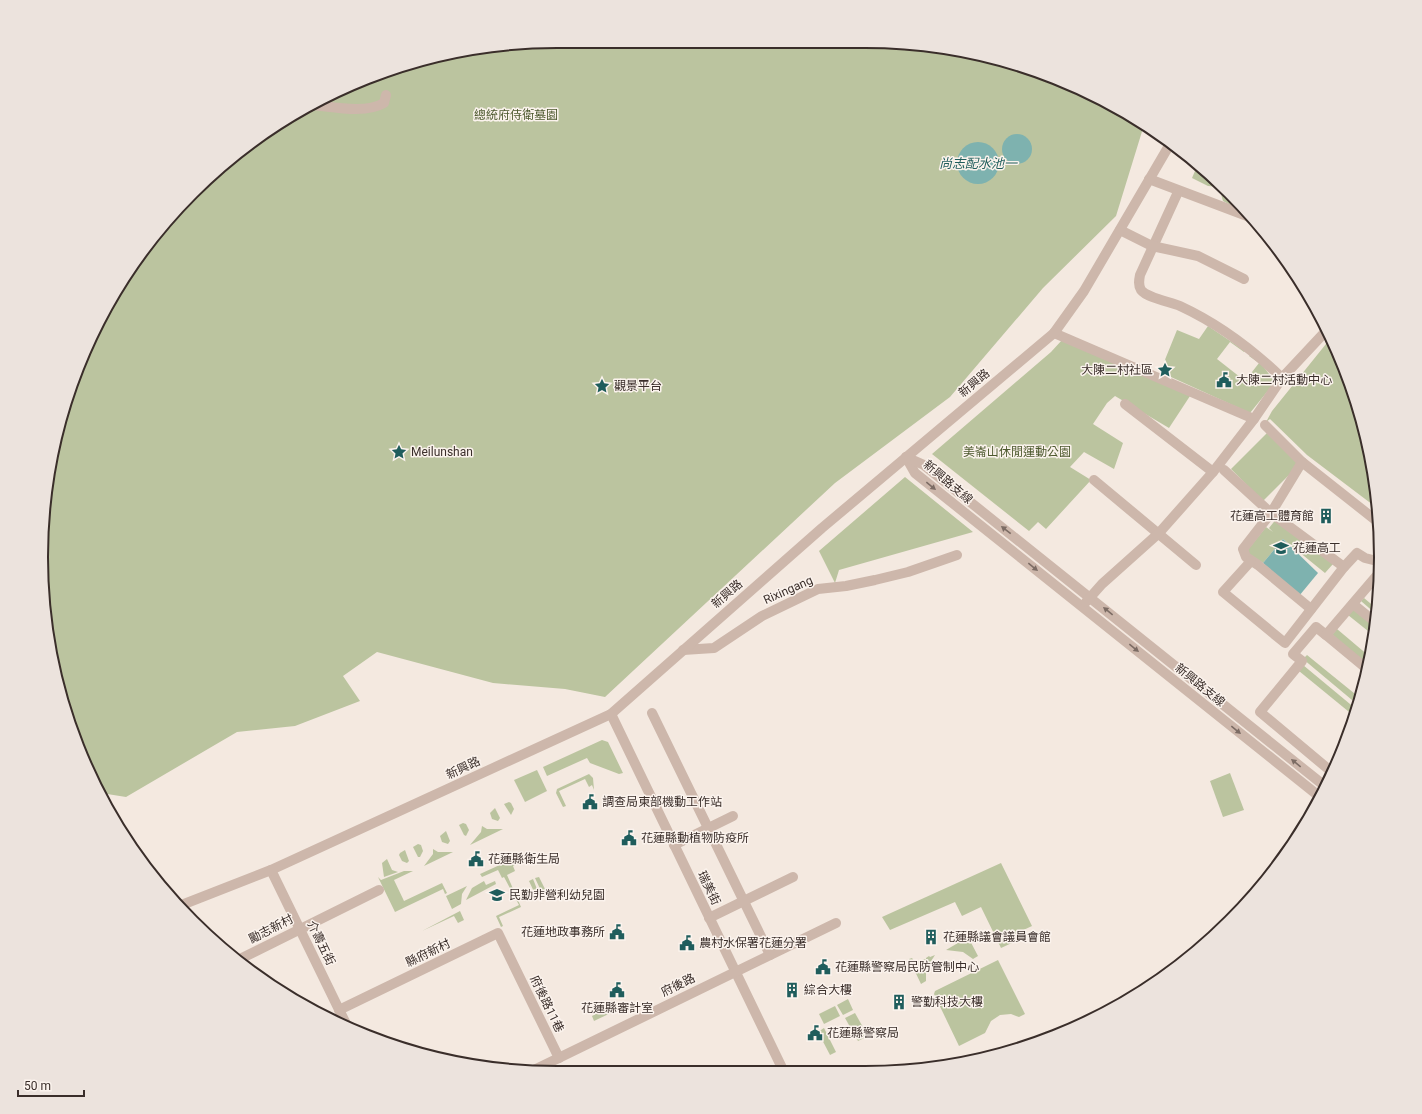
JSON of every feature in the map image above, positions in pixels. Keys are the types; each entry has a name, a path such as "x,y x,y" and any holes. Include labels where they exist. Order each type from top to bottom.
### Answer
{"street":[{"path":"321,106 355,108 377,107 384,103 386,95"},
{"name":"新興路","path":"184,904 271,870 611,714 822,528 1054,333 1084,291 1168,148"},
{"path":"1149,179 1178,192 1242,214"},
{"path":"1178,192 1140,275 1139,285 1141,290 1147,294 1180,306 1236,338 1261,358 1282,378"},
{"path":"1120,230 1152,246 1198,256 1244,279"},
{"path":"1054,333 1254,419"},
{"path":"1082,607 1102,584 1159,533 1213,472 1254,419 1282,378 1323,334"},
{"path":"1125,404 1213,472"},
{"path":"1265,425 1302,462 1372,518"},
{"name":"新興路支線","path":"906,457 924,465 1321,783"},
{"name":"新興路支線","path":"906,457 915,473 1316,794"},
{"path":"1302,462 1271,513 1243,549 1246,557 1258,565 1311,610"},
{"path":"1224,470 1271,513 1344,567"},
{"path":"1094,480 1196,565"},
{"path":"1251,561 1223,592 1285,643 1344,567 1357,553 1365,558 1374,559"},
{"name":"Rixingang","path":"683,650 714,648 762,616 818,589 846,586 908,572 957,555"},
{"path":"1326,635 1373,580"},
{"path":"1353,604 1370,618"},
{"path":"1328,769 1260,712 1302,661 1293,654 1316,627 1362,665"},
{"path":"652,713 770,955"},
{"name":"瑞美街","path":"611,714 781,1066"},
{"path":"674,845 733,816"},
{"name":"介壽五街","path":"271,870 343,1019"},
{"path":"709,918 793,877"},
{"name":"勵志新村","path":"243,958 379,890"},
{"name":"府後路","path":"543,1066 836,923"},
{"name":"縣府新村","path":"339,1010 498,933 512,962"},
{"name":"府後路11巷","path":"512,962 559,1058"}],"green space":[{"name":"總統府侍衛墓園","path":"557,48 865,48 931,52 997,65 1029,75 1090,100 1120,116 1142,130 1116,216 1043,288 950,397 835,483 605,697 565,689 493,683 377,652 343,676 360,701 295,726 237,732 126,797 106,794 87,752 65,689 52,623 48,557 49,524 52,491 65,425 75,393 100,332 116,302 153,247 174,221 221,174 274,134 302,116 332,100 393,75 425,65 491,52"},
{"path":"1196,170 1214,187 1208,186 1192,178"},
{"path":"1221,193 1234,207 1234,207 1223,201"},
{"path":"1208,326 1245,351 1244,352 1230,342 1217,359 1245,381 1259,363 1249,356 1250,355 1260,362 1275,382 1250,413 1160,372 1177,330 1199,339"},
{"name":"美崙山休閒運動公園","path":"1062,340 1190,396 1169,428 1115,396 1107,403 1093,424 1123,443 1114,469 1084,452 1070,467 1091,480 1046,529 1038,522 1029,531 932,454 1051,352"},
{"path":"1327,343 1347,393 1357,425 1371,504 1307,455 1270,419 1266,422 1272,411"},
{"path":"1268,432 1300,464 1263,501 1231,469"},
{"path":"905,477 973,532 839,570 835,583 819,551"},
{"path":"1277,518 1333,564 1325,573 1283,539 1263,563 1246,552 1266,527 1273,532 1269,528"},
{"path":"1364,598 1372,604 1371,610 1361,601"},
{"path":"1355,605 1370,618 1368,631 1348,615"},
{"path":"1337,629 1365,652 1363,662 1331,636"},
{"path":"1307,655 1355,694 1353,701 1303,659"},
{"path":"1303,665 1352,706 1350,712 1299,671"},
{"path":"602,740 608,742 623,773 619,774 590,763 587,758 547,776 543,767"},
{"path":"537,770 547,791 525,802 514,780"},
{"path":"1230,773 1244,810 1223,817 1210,781"},
{"path":"589,774 593,778 594,790 592,785 589,787 585,779 559,791 566,806 563,807 556,793 557,789"},
{"path":"509,802 514,809 511,815 504,804"},
{"path":"495,808 500,818 498,821 492,819 490,813"},
{"path":"463,823 466,824 469,830 466,836 459,825"},
{"path":"482,826 487,829 503,829 470,845 481,832"},
{"path":"446,831 450,841 448,844 442,842 440,836"},
{"path":"418,844 421,845 423,851 420,857 418,857 413,847"},
{"path":"433,849 438,852 453,852 424,866 433,854"},
{"path":"405,850 409,861 407,863 402,861 399,855"},
{"path":"517,857 520,863 513,866 515,871 507,875 521,907 499,917 503,926 501,927 496,916 519,905 504,877 502,878 498,870 482,877 480,874"},
{"path":"387,859 392,870 398,872 384,877 382,863"},
{"path":"1001,863 1032,926 1011,936 1014,942 1001,948 981,907 962,916 955,902 890,930 882,917"},
{"path":"404,871 413,871 394,880 404,901 442,883 447,893 445,894 443,889 395,912 378,877 381,880"},
{"path":"539,877 546,891 542,893 535,878"},
{"path":"533,879 539,894 536,896 529,881"},
{"path":"484,881 486,885 495,881 496,884 466,900 472,888"},
{"path":"467,886 462,894 461,904 452,909 446,896"},
{"path":"460,911 464,920 458,923 454,916 422,931"},
{"path":"966,933 978,956 973,959 963,952 946,950 963,940 966,940 963,934"},
{"path":"935,955 926,969 926,981 921,984 909,959 912,958 916,964 918,961"},
{"path":"998,960 1025,1014 1019,1017 1011,1014 1000,1015 991,1021 985,1033 959,1046 934,994 935,991"},
{"path":"848,999 853,1010 843,1015 837,1005"},
{"path":"614,1005 617,1010 594,1021 592,1016"},
{"path":"835,1006 840,1016 824,1024 819,1014"},
{"path":"855,1013 868,1036 858,1041 845,1018"},
{"path":"824,1028 836,1052 830,1055 818,1032"}],"water":[{"path":"1017,134 1023,135 1031,143 1031,155 1023,163 1017,164 1011,163 1003,155 1002,149 1003,143 1011,135"},
{"name":"尚志配水池一","path":"978,142 993,148 999,163 993,178 978,184 963,178 957,163 963,148"},
{"path":"1283,539 1318,573 1299,596 1263,563"}],"place":[{"name":"大陳二村社區","path":"1165,370"},
{"name":"大陳二村活動中心","path":"1224,380"},
{"name":"觀景平台","path":"602,386"},
{"name":"Meilunshan","path":"399,452"},
{"name":"花蓮高工體育館","path":"1326,516"},
{"name":"花蓮高工","path":"1281,548"},
{"name":"調查局東部機動工作站","path":"590,802"},
{"name":"花蓮縣動植物防疫所","path":"629,838"},
{"name":"花蓮縣衛生局","path":"476,859"},
{"name":"民勤非營利幼兒園","path":"497,895"},
{"name":"花蓮地政事務所","path":"617,932"},
{"name":"花蓮縣議會議員會館","path":"931,937"},
{"name":"農村水保署花蓮分署","path":"687,943"},
{"name":"花蓮縣警察局民防管制中心","path":"823,967"},
{"name":"花蓮縣審計室","path":"617,990"},
{"name":"綜合大樓","path":"792,990"},
{"name":"警勤科技大樓","path":"899,1002"},
{"name":"花蓮縣警察局","path":"815,1033"}]}
